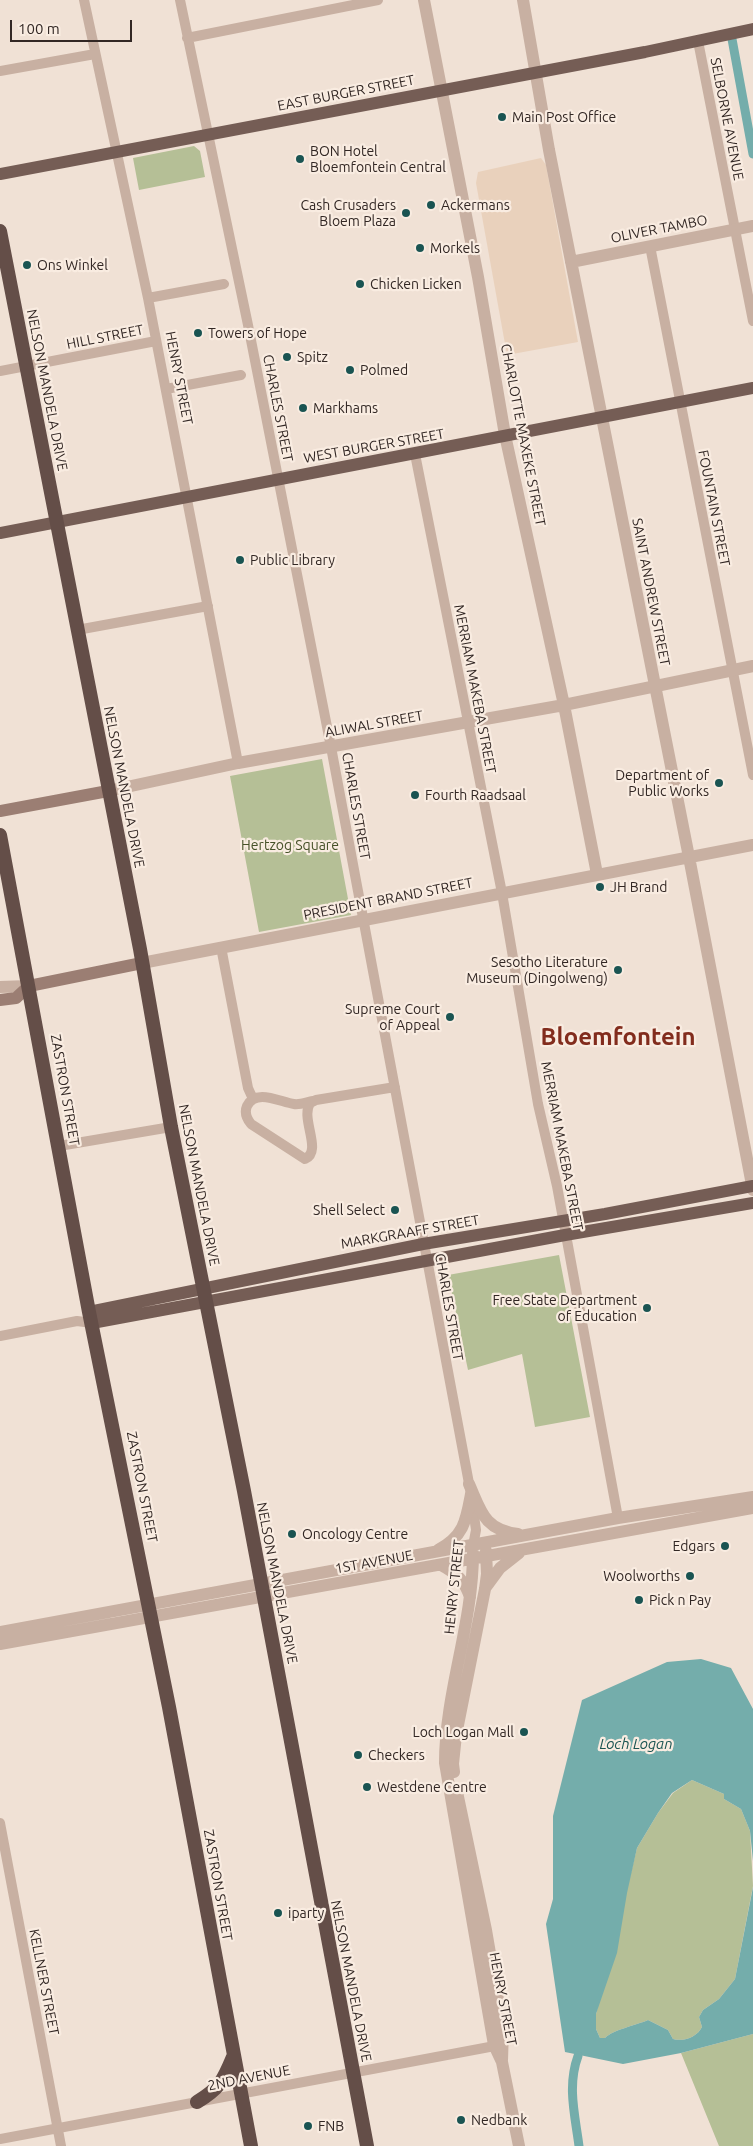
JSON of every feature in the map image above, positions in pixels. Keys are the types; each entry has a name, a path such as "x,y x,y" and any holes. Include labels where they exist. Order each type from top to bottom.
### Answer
{"highway":[{"name":"NELSON MANDELA DRIVE","path":"0,231 142,963 171,1126 262,1590 367,2146"},
{"name":"ZASTRON STREET","path":"0,835 91,1318 150,1610 251,2146"},
{"path":"197,2102 214,2092 221,2083 233,2057"}],"main road":[{"name":"EAST BURGER STREET","path":"0,174 753,31"},
{"name":"WEST BURGER STREET","path":"0,533 277,478 415,454 753,388"},
{"name":"ALIWAL STREET","path":"0,811 108,791"},
{"name":"PRESIDENT BRAND STREET","path":"29,986 142,963"},
{"path":"0,1000 16,998 29,986"},
{"name":"MARKGRAAFF STREET","path":"91,1318 203,1289 424,1244 753,1188"},
{"name":"MARKGRAAFF STREET","path":"91,1318 205,1303 426,1261 753,1203"}],"street":[{"name":"HENRY STREET","path":"84,0 148,298 238,763"},
{"name":"CHARLES STREET","path":"180,0 331,747 470,1489 476,1530"},
{"path":"187,38 378,0"},
{"name":"CHARLOTTE MAXEKE STREET","path":"424,0 478,277 505,435 564,705 597,874"},
{"name":"SAINT ANDREW STREET","path":"523,0 571,262 753,1188"},
{"name":"SELBORNE AVENUE","path":"698,41 744,228 753,321"},
{"path":"0,71 95,54"},
{"name":"OLIVER TAMBO","path":"571,262 744,228"},
{"name":"FOUNTAIN STREET","path":"650,246 731,670 753,775"},
{"path":"148,298 224,284"},
{"name":"HILL STREET","path":"0,371 156,341"},
{"path":"166,389 241,375"},
{"name":"MERRIAM MAKEBA STREET","path":"415,454 502,893 538,1104 562,1220 618,1518"},
{"path":"77,630 208,606"},
{"name":"ALIWAL STREET","path":"108,791 238,763 564,705 753,666"},
{"name":"PRESIDENT BRAND STREET","path":"142,963 753,844"},
{"path":"221,948 248,1088 253,1099"},
{"path":"0,987 29,986"},
{"path":"313,1101 308,1106 307,1116 313,1148 311,1156 305,1159 248,1120 245,1109 253,1099 267,1097 294,1104 395,1087"},
{"path":"59,1146 171,1126"},
{"name":"MARKGRAAFF STREET","path":"0,1336 91,1318"},
{"path":"470,1489 480,1510 491,1526 508,1533 525,1536"},
{"path":"432,1554 452,1542 461,1530 465,1523 470,1489"},
{"name":"1ST AVENUE","path":"0,1632 150,1610 262,1590 432,1554 618,1518 753,1497"},
{"name":"1ST AVENUE","path":"262,1590 473,1560 753,1508"},
{"name":"HENRY STREET","path":"476,1530 479,1545 487,1557 485,1589 459,1719 453,1764 486,1930 503,2029 499,2045"},
{"name":"HENRY STREET","path":"479,1545 473,1560 471,1598 447,1728 445,1763 519,2146"},
{"path":"485,1589 494,1574 507,1561 525,1550"},
{"path":"441,1565 452,1571 463,1581 471,1598"},
{"name":"1ST AVENUE","path":"0,1644 150,1610"},
{"name":"KELLNER STREET","path":"0,1823 61,2146"},
{"name":"2ND AVENUE","path":"0,2139 499,2045"}],"green space":[{"path":"194,146 200,151 205,177 139,190 133,158"},
{"name":"Hertzog Square","path":"322,759 351,915 259,932 230,776"},
{"path":"559,1255 590,1417 535,1427 522,1354 468,1370 448,1275"},
{"path":"692,1780 724,1794 724,1799 741,1809 750,1831 753,1886 735,1979 719,1999 703,2010 699,2017 702,2027 697,2034 690,2038 673,2039 668,2030 648,2020 619,2030 605,2038 600,2038 596,2029 596,2014 637,1848 658,1813 673,1793"},
{"path":"753,2034 753,2146 719,2146 681,2053"}],"shaded area":[{"path":"541,158 546,165 578,342 507,355 476,183 478,172"}],"water":[{"name":"Loch Logan","path":"701,1659 731,1668 753,1709 753,1861 750,1831 741,1809 724,1799 724,1794 692,1780 672,1793 637,1848 617,1953 596,2014 596,2029 600,2038 605,2038 619,2030 648,2020 668,2030 673,2039 686,2039 697,2034 702,2027 699,2017 703,2010 719,1999 735,1979 753,1887 753,2034 681,2053 623,2064 565,2052 546,1924 553,1899 553,1816 582,1700 667,1662"}],"waterway":[{"path":"732,39 753,154"},
{"path":"578,2056 572,2089 579,2146"}],"place":[{"name":"Main Post Office","path":"502,117"},
{"name":"BON Hotel Bloemfontein Central","path":"300,159"},
{"name":"Ackermans","path":"431,205"},
{"name":"Cash Crusaders Bloem Plaza","path":"406,213"},
{"name":"Morkels","path":"420,248"},
{"name":"Ons Winkel","path":"27,265"},
{"name":"Chicken Licken","path":"360,284"},
{"name":"Towers of Hope","path":"198,333"},
{"name":"Spitz","path":"287,357"},
{"name":"Polmed","path":"350,370"},
{"name":"Markhams","path":"303,408"},
{"name":"Public Library","path":"240,560"},
{"name":"Department of Public Works","path":"719,783"},
{"name":"Fourth Raadsaal","path":"415,795"},
{"name":"JH Brand","path":"600,887"},
{"name":"Sesotho Literature Museum (Dingolweng)","path":"618,970"},
{"name":"Supreme Court of Appeal","path":"450,1017"},
{"name":"Shell Select","path":"395,1210"},
{"name":"Free State Department of Education","path":"647,1308"},
{"name":"Oncology Centre","path":"292,1534"},
{"name":"Edgars","path":"725,1546"},
{"name":"Woolworths","path":"690,1576"},
{"name":"Pick n Pay","path":"639,1600"},
{"name":"Loch Logan Mall","path":"524,1732"},
{"name":"Checkers","path":"358,1755"},
{"name":"Westdene Centre","path":"367,1787"},
{"name":"iparty","path":"278,1913"},
{"name":"Nedbank","path":"461,2120"},
{"name":"FNB","path":"308,2126"}],"district":[{"name":"Bloemfontein","path":"618,1037"}]}
